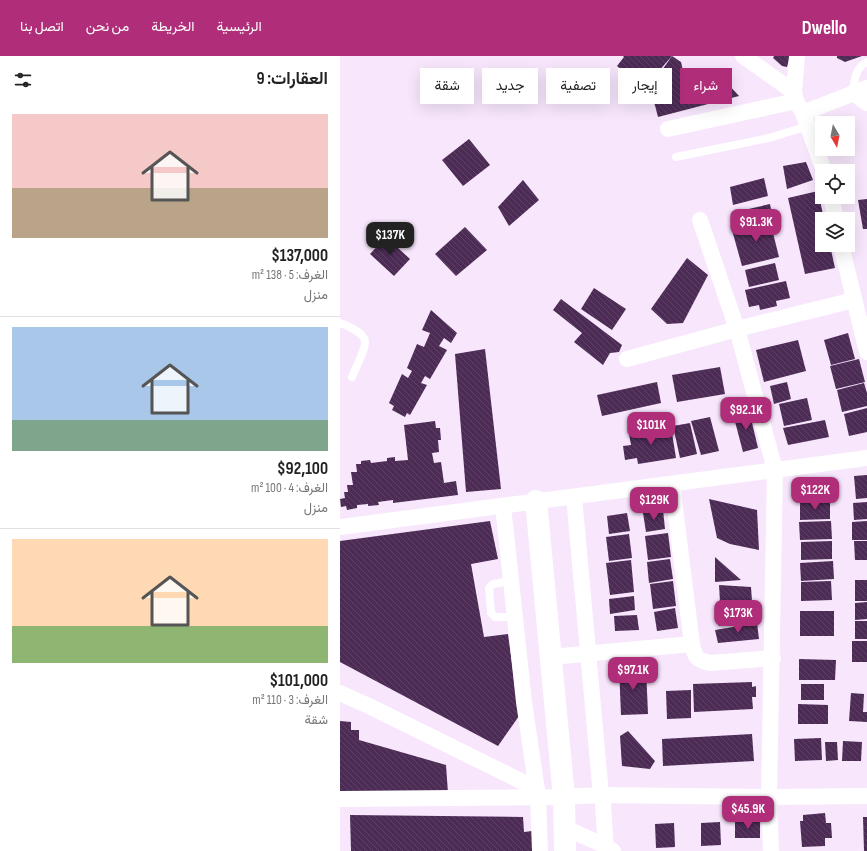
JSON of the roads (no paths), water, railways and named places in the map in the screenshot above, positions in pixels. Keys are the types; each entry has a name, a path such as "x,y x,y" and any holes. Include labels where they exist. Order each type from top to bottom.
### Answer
{"street":[{"path":"743,56 800,108"},
{"path":"797,56 800,108 821,164"},
{"path":"668,129 800,108 860,90 867,103"},
{"path":"700,220 737,329 775,470 773,658 769,797 771,851"},
{"path":"843,252 867,352"},
{"path":"627,359 737,329 854,300"},
{"path":"340,527 867,458"},
{"path":"672,484 692,644 695,656 701,661 710,663 773,658"},
{"path":"574,497 601,795 608,849"},
{"path":"536,501 564,797 565,851"},
{"path":"503,506 524,702 537,793 540,851"},
{"path":"551,657 692,644"},
{"path":"340,693 372,707 537,793"},
{"path":"340,799 537,793 564,797 601,795 769,797 867,796"},
{"path":"565,828 608,849"}],"lane":[{"path":"860,90 855,78 858,70 867,62"},
{"path":"676,157 769,138 800,108"},
{"path":"340,323 362,335 365,341 364,348 352,377"},
{"path":"511,581 493,584 489,588 491,613 495,617 515,617"}]}
